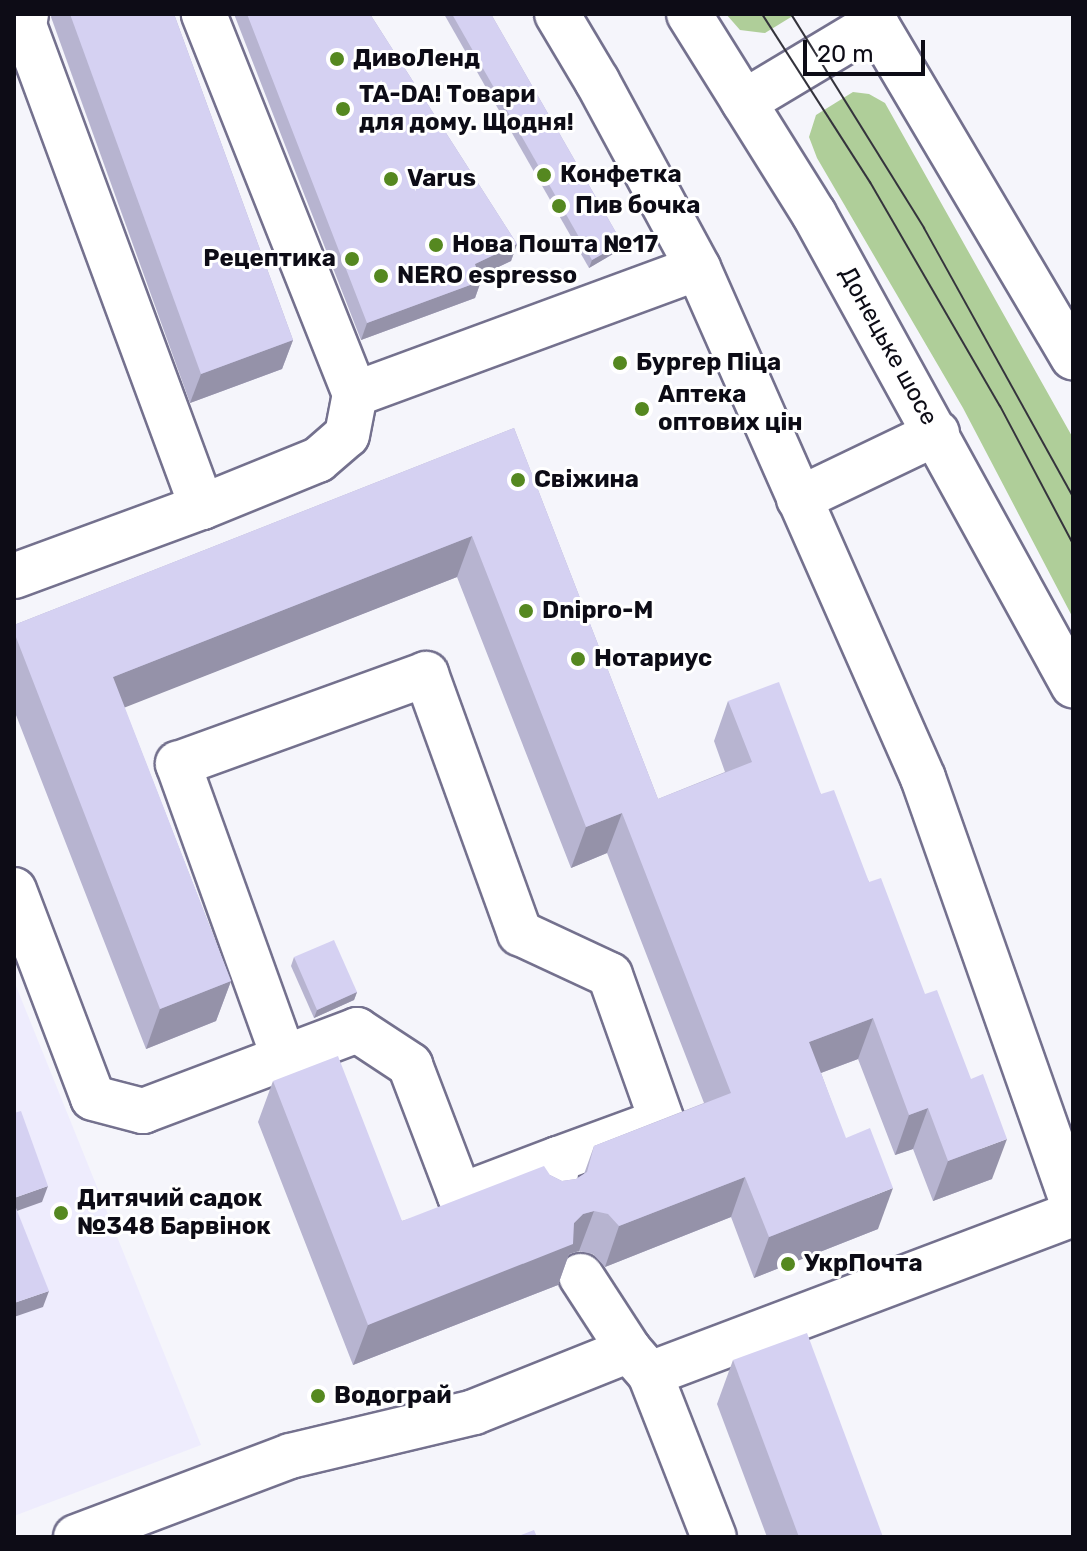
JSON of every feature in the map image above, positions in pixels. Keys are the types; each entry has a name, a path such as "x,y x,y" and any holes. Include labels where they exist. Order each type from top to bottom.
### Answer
{"main road":[{"path":"26,14 24,25 202,507"},
{"path":"14,576 202,507 318,460 347,435 355,394 204,14"},
{"path":"557,14 597,81 698,268 923,778 1073,1205"},
{"name":"Донецьке шосе","path":"689,14 814,214 1073,685"},
{"path":"744,102 877,17 1073,357"},
{"path":"355,394 698,268"},
{"path":"799,499 937,433"},
{"path":"14,890 93,1098 143,1111 284,1058 357,1030 410,1065 460,1196 555,1178 662,1121 610,975 520,933 426,674 178,764 284,1058"},
{"path":"76,1537 290,1456 474,1412 640,1362 1073,1214"},
{"path":"581,1276 640,1362 714,1537"}],"shaded area":[{"name":"Дитячий садок №348 Барвінок","path":"14,981 201,1445 14,1516"}],"green space":[{"path":"726,14 796,14 765,33 740,30"},
{"path":"853,92 869,94 885,103 1073,438 1073,618 963,408 817,158 809,137 816,115"}],"building":[{"path":"70,14 174,14 293,340 201,374"},
{"path":"247,14 370,14 517,244 475,264 481,281 367,323"},
{"path":"452,14 491,14 622,243 592,260"},
{"path":"514,428 658,799 752,762 728,701 779,682 821,794 834,790 869,882 881,878 925,994 937,990 971,1079 983,1074 1007,1139 948,1161 928,1108 909,1115 873,1018 809,1042 846,1138 870,1128 893,1188 769,1237 745,1177 619,1226 608,1214 594,1211 583,1214 574,1223 573,1244 368,1325 273,1081 338,1056 402,1221 544,1166 550,1175 562,1181 576,1179 587,1172 594,1146 731,1093 622,813 586,827 472,536 113,677 231,981 160,1009 14,632 14,625"},
{"path":"334,940 357,992 317,1010 294,957"},
{"path":"21,1111 48,1186 14,1198 14,1113"},
{"path":"14,1203 49,1291 14,1303"},
{"path":"807,1333 883,1537 799,1537 733,1360"},
{"path":"534,1530 537,1537 516,1537"}],"tram line":[{"path":"762,14 870,182 1000,406 1073,544"},
{"path":"791,14 924,228 1073,497"}],"place":[{"name":"ДивоЛенд","path":"337,59"},
{"name":"TA-DA! Товари для дому. Щодня!","path":"343,109"},
{"name":"Конфетка","path":"544,175"},
{"name":"Varus","path":"391,179"},
{"name":"Пив бочка","path":"559,206"},
{"name":"Нова Пошта №17","path":"436,245"},
{"name":"Рецептика","path":"352,259"},
{"name":"NERO espresso","path":"381,276"},
{"name":"Бургер Піца","path":"620,363"},
{"name":"Аптека оптових цін","path":"642,409"},
{"name":"Свіжина","path":"518,480"},
{"name":"Dnipro-M","path":"526,611"},
{"name":"Нотариус","path":"578,659"},
{"name":"Дитячий садок №348 Барвінок","path":"61,1213"},
{"name":"УкрПочта","path":"788,1264"},
{"name":"Водограй","path":"318,1396"}]}
